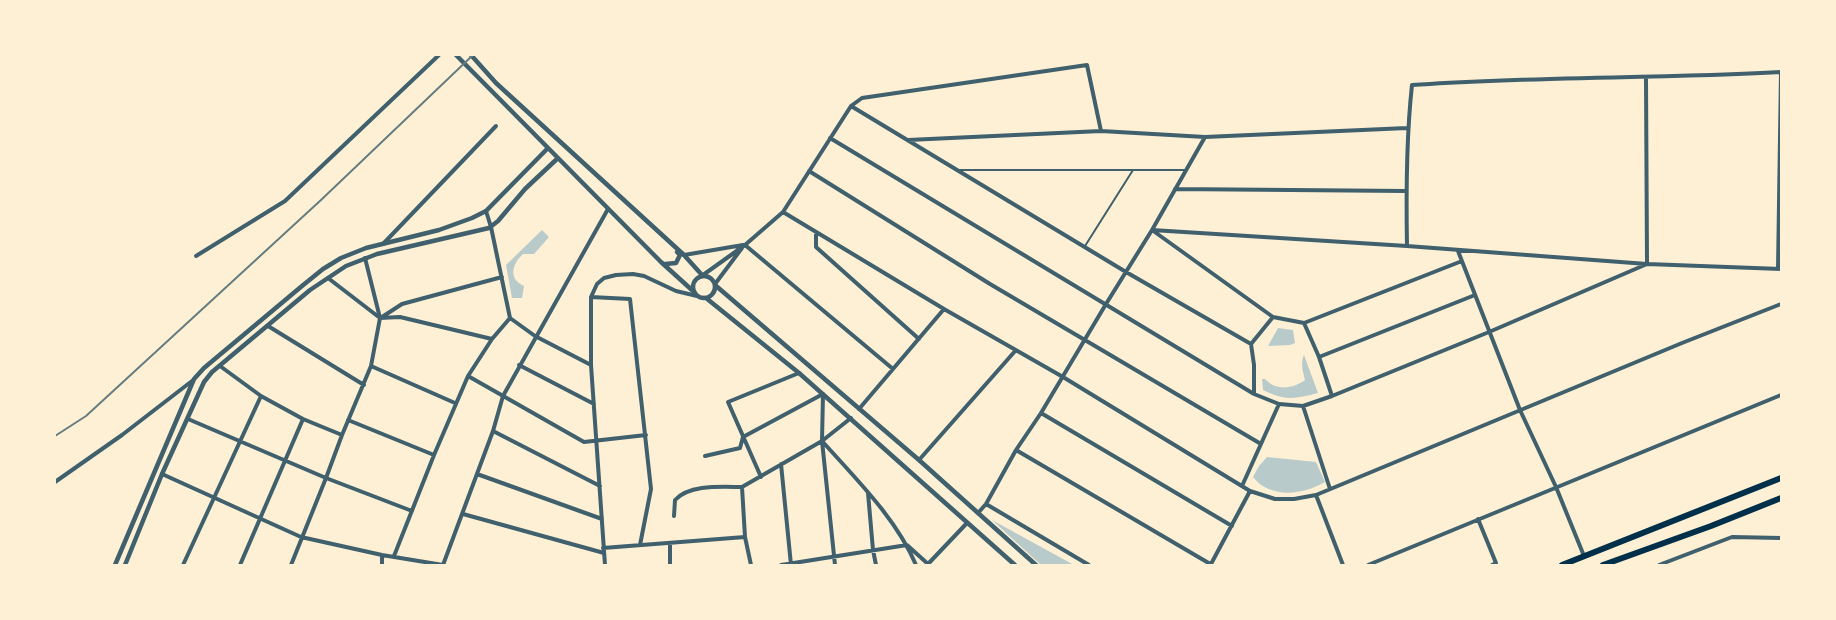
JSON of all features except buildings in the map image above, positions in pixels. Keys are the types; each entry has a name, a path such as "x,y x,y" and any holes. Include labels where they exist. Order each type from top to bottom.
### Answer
{"highway":[{"path":"1562,565 1781,478"},
{"path":"1603,565 1711,526 1781,498"}],"street":[{"path":"196,256 286,201 438,55"},
{"path":"456,55 697,296"},
{"path":"471,55 496,83 684,255 703,275 710,277 715,284 919,460 1036,565"},
{"path":"693,291 694,281 745,244 783,212 851,106 862,98 1087,65 1101,131"},
{"path":"1152,230 1407,246 1647,264 1779,269 1781,72 1646,78 1484,80 1412,85 1407,128 1407,246"},
{"path":"1646,78 1647,264"},
{"path":"851,106 1126,272 1251,344"},
{"path":"383,244 496,126"},
{"path":"908,140 1101,131 1205,137 1407,128"},
{"path":"978,513 986,504 1016,450 1041,413 1152,230 1205,137"},
{"path":"830,138 1254,394 1279,404 1303,406 1332,396 1489,332 1647,264"},
{"path":"55,482 122,435 194,379 204,368 323,269 341,258 366,248 439,230 486,211 548,148"},
{"path":"125,565 162,474 204,382 220,366 310,290 346,266 365,258 491,226 498,221 525,189 558,158"},
{"path":"809,170 990,284 1261,444"},
{"path":"1174,189 1406,191"},
{"path":"162,474 301,537 382,555 444,565 493,431 503,396 608,209"},
{"path":"486,211 491,226 510,318 536,336 591,365"},
{"path":"783,212 944,309 1063,377 1250,491 1275,499 1294,499 1316,495 1781,304"},
{"path":"1152,230 1273,317 1304,323 1462,261"},
{"path":"816,232 816,247 919,339"},
{"path":"684,255 745,244"},
{"path":"706,298 713,294 715,284 745,244"},
{"path":"745,244 893,369"},
{"path":"661,262 667,265 676,263 680,255 676,249"},
{"path":"1458,251 1520,410 1556,487 1584,556"},
{"path":"291,565 371,366 380,318 365,258"},
{"path":"605,565 591,365 592,297 597,284 604,278 633,274 644,276 676,291 706,298 851,418 1015,565"},
{"path":"380,318 402,304 502,277"},
{"path":"328,278 380,318 400,317 492,339"},
{"path":"1319,357 1474,295"},
{"path":"592,297 630,300 651,489 640,545"},
{"path":"860,409 944,309"},
{"path":"1254,394 1254,364 1251,344 1273,317"},
{"path":"394,556 468,376 492,339 510,318"},
{"path":"1304,323 1319,357 1332,396"},
{"path":"268,326 364,385"},
{"path":"919,460 1016,350"},
{"path":"519,365 594,404"},
{"path":"220,366 260,396 303,420 342,435"},
{"path":"371,366 456,403"},
{"path":"761,477 728,402 799,374"},
{"path":"468,376 584,442 646,435"},
{"path":"115,565 194,379"},
{"path":"704,456 740,448 743,436 823,394"},
{"path":"823,394 822,441 835,565"},
{"path":"183,565 260,396"},
{"path":"1368,565 1781,396"},
{"path":"1242,486 1279,404"},
{"path":"1303,406 1330,489"},
{"path":"1041,413 1232,526"},
{"path":"674,516 675,500 684,493 710,488 742,487 822,441 851,418"},
{"path":"188,419 326,478 412,511"},
{"path":"240,565 303,420"},
{"path":"348,420 434,455"},
{"path":"493,431 600,486"},
{"path":"822,441 868,493 907,545 928,564 967,523"},
{"path":"1016,450 1212,565 1250,491"},
{"path":"781,464 790,564"},
{"path":"477,474 602,519"},
{"path":"742,487 745,537 751,565"},
{"path":"868,493 876,565"},
{"path":"1316,495 1343,565"},
{"path":"986,504 1089,565"},
{"path":"463,514 604,553"},
{"path":"1478,519 1496,563 1492,565"},
{"path":"604,548 745,537"},
{"path":"1659,565 1732,537 1781,538"},
{"path":"670,543 670,565"},
{"path":"781,565 907,545"},
{"path":"907,545 916,565"},
{"path":"382,555 382,565"}],"lane":[{"path":"957,170 1186,170"},
{"path":"1084,247 1133,170"}],"shaded area":[{"path":"542,230 549,237 534,254 523,254 516,262 513,271 514,275 519,283 524,286 522,298 512,298 506,265"},
{"path":"1278,328 1293,330 1295,343 1268,346"},
{"path":"1304,355 1318,393 1290,398 1263,390 1262,379 1279,387 1290,387 1305,380 1302,364"},
{"path":"1267,457 1316,462 1325,482 1297,492 1277,492 1268,489 1253,477"},
{"path":"992,520 1074,565 1041,565"}],"railway":[{"path":"55,436 86,416 321,200 473,55"}]}
